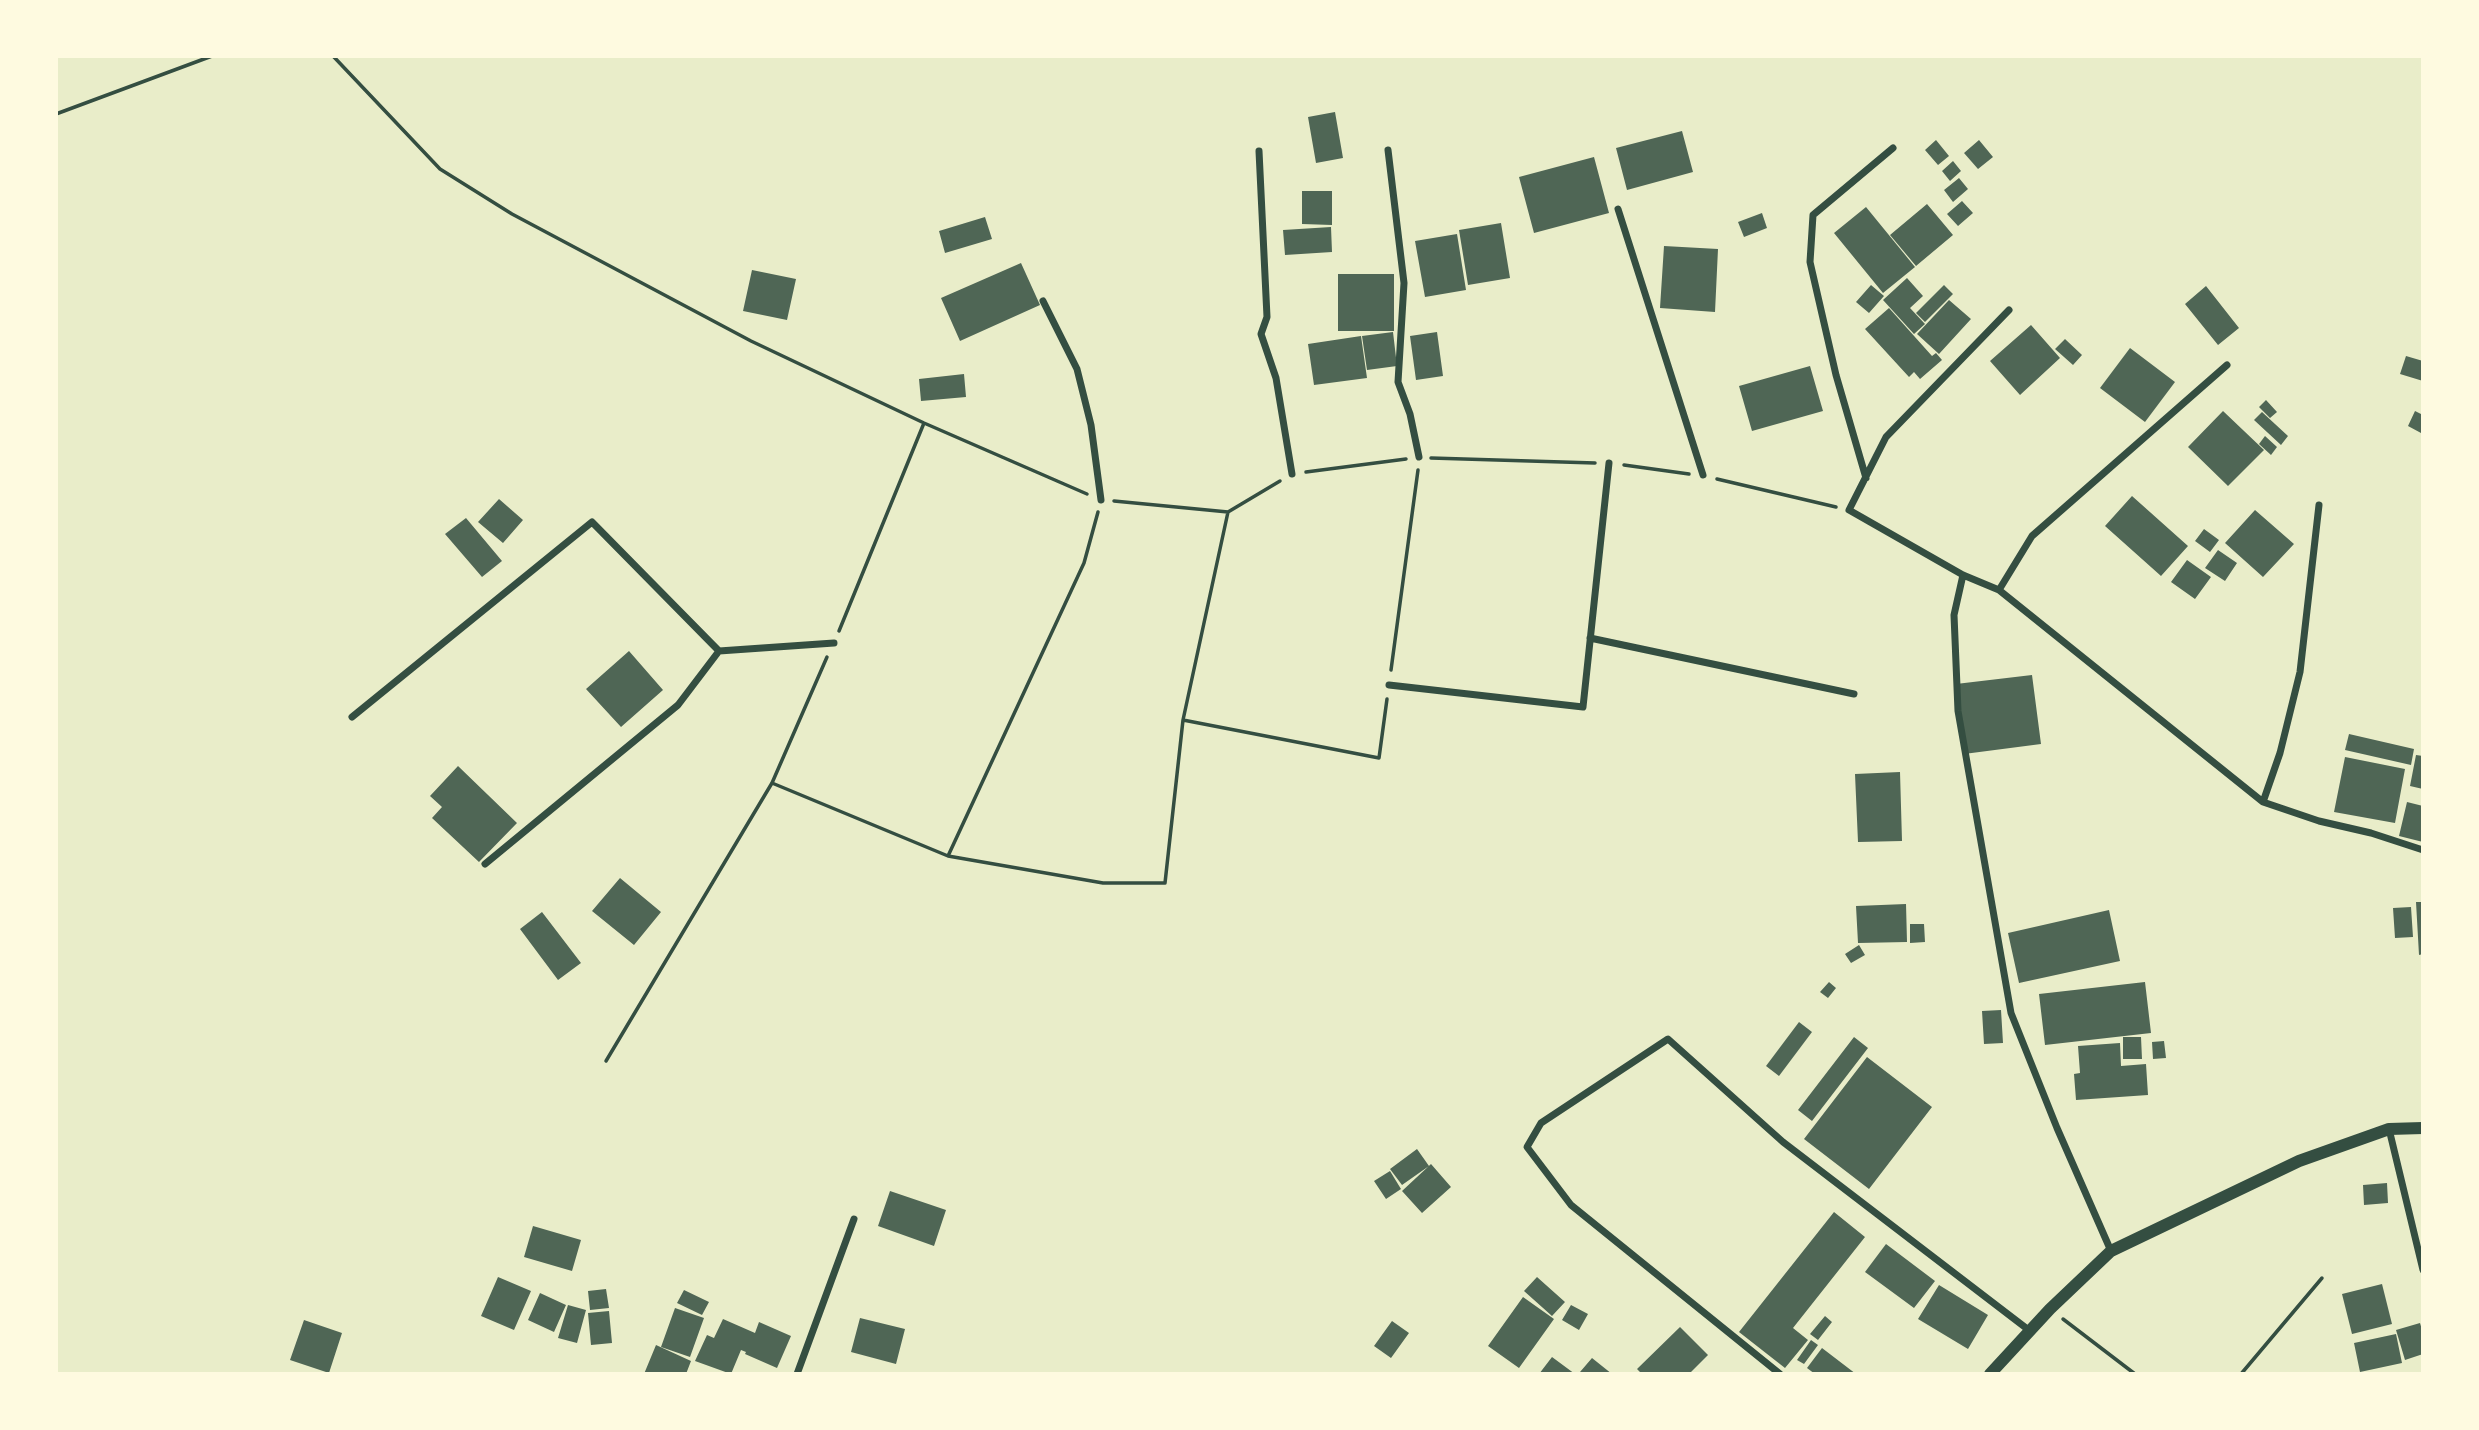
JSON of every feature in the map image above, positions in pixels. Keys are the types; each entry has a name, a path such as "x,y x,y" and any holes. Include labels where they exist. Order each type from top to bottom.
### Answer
{"street":[{"path":"1866,478 1836,375 1811,262 1813,215 1893,148"},
{"path":"1388,150 1404,283 1398,382 1410,414 1419,457"},
{"path":"1259,151 1267,317 1261,334 1276,378 1293,474"},
{"path":"1618,209 1703,475"},
{"path":"1043,301 1077,369 1091,425 1101,500"},
{"path":"2009,310 1886,437 1849,510 1963,575 1999,590 2263,802 2319,821 2371,833 2423,850"},
{"path":"1999,590 2032,536 2227,365"},
{"path":"1389,685 1583,707 1609,463"},
{"path":"2263,802 2280,753 2300,672 2319,505"},
{"path":"352,717 592,523 719,652"},
{"path":"1963,575 1954,615 1958,711 2011,1013 2057,1128 2111,1251"},
{"path":"1590,638 1854,694"},
{"path":"485,864 678,705 719,652 834,643"},
{"path":"1780,1374 1571,1205 1527,1147 1541,1123 1668,1039 1783,1142 2030,1331"},
{"path":"1990,1374 2050,1309 2111,1251 2299,1161 2389,1129 2423,1128"},
{"path":"2389,1129 2423,1270"},
{"path":"797,1374 854,1219"}],"path":[{"path":"56,114 212,56"},
{"path":"334,56 440,169 512,214 751,341 925,423 1101,500 1228,512 1293,474 1419,457 1609,463 1703,475 1849,510"},
{"path":"606,1061 772,783 834,643 925,423"},
{"path":"1183,720 1380,758 1419,457"},
{"path":"948,856 1084,563 1101,500"},
{"path":"772,783 948,856 1103,883 1164,883 1183,720 1228,512"},
{"path":"2241,1374 2322,1278"},
{"path":"2050,1309 2135,1374"}],"building":[{"path":"1335,112 1343,158 1316,163 1308,117"},
{"path":"1682,131 1693,172 1627,190 1616,148"},
{"path":"1936,140 1949,156 1938,165 1925,150"},
{"path":"1979,140 1993,157 1978,169 1964,153"},
{"path":"1594,157 1609,213 1534,233 1519,177"},
{"path":"1953,161 1961,171 1950,181 1942,171"},
{"path":"1959,178 1968,189 1953,202 1944,190"},
{"path":"1302,191 1332,191 1332,225 1302,224"},
{"path":"1962,201 1973,213 1958,226 1947,214"},
{"path":"1927,204 1953,235 1916,266 1890,235"},
{"path":"1866,207 1915,267 1883,293 1834,233"},
{"path":"1762,213 1767,228 1744,237 1738,222"},
{"path":"985,217 992,239 945,253 939,231"},
{"path":"1501,223 1510,278 1468,285 1459,230"},
{"path":"1331,227 1332,252 1285,255 1283,230"},
{"path":"1457,234 1466,290 1425,297 1415,241"},
{"path":"1664,246 1718,249 1715,312 1660,308"},
{"path":"1021,263 1040,305 960,341 941,298"},
{"path":"752,270 796,279 787,320 743,311"},
{"path":"1338,274 1394,274 1394,331 1338,331"},
{"path":"1907,278 1923,296 1910,308 1925,324 1914,334 1883,300"},
{"path":"1871,285 1884,296 1869,313 1856,302"},
{"path":"1944,285 1953,294 1925,322 1916,313"},
{"path":"2206,286 2239,328 2218,345 2185,304"},
{"path":"1949,300 1971,319 1939,354 1917,334"},
{"path":"1889,308 1932,356 1936,353 1942,360 1920,379 1914,372 1909,377 1865,329"},
{"path":"2031,325 2060,358 2020,395 1990,361"},
{"path":"1393,332 1397,366 1367,370 1362,336"},
{"path":"1437,332 1443,376 1416,380 1410,336"},
{"path":"1361,336 1367,378 1314,385 1308,344"},
{"path":"2065,339 2082,355 2073,365 2055,349"},
{"path":"2130,348 2175,382 2145,422 2100,388"},
{"path":"2406,356 2423,361 2423,381 2400,374"},
{"path":"1810,366 1823,411 1752,431 1739,386"},
{"path":"964,374 966,397 921,401 919,379"},
{"path":"2266,400 2277,412 2270,418 2259,407"},
{"path":"2223,411 2264,450 2228,486 2188,447"},
{"path":"2415,411 2423,415 2421,433 2408,426"},
{"path":"2262,412 2288,436 2281,445 2254,420"},
{"path":"2265,436 2277,447 2271,455 2259,444"},
{"path":"2132,496 2188,546 2161,576 2105,526"},
{"path":"499,499 523,520 503,543 478,522"},
{"path":"2255,510 2294,544 2263,577 2225,543"},
{"path":"466,518 502,561 482,577 445,534"},
{"path":"2204,529 2219,540 2210,552 2195,541"},
{"path":"2218,550 2237,563 2225,581 2205,568"},
{"path":"2187,560 2211,577 2195,599 2171,582"},
{"path":"629,651 663,690 621,727 586,689"},
{"path":"2032,675 2041,744 1964,754 1956,684"},
{"path":"2349,734 2414,749 2411,765 2345,750"},
{"path":"2416,755 2423,756 2423,789 2410,786"},
{"path":"2345,757 2405,769 2395,823 2334,812"},
{"path":"458,766 517,823 479,862 432,818 442,807 430,796"},
{"path":"1900,772 1902,841 1858,842 1855,774"},
{"path":"2407,802 2423,806 2423,842 2399,836"},
{"path":"620,878 661,912 634,945 592,911"},
{"path":"2416,902 2423,902 2423,954 2419,955"},
{"path":"1906,904 1907,942 1858,943 1856,906"},
{"path":"2411,907 2413,937 2395,938 2393,908"},
{"path":"2109,910 2120,961 2019,983 2008,933"},
{"path":"542,912 581,963 558,980 520,929"},
{"path":"1910,924 1924,924 1925,942 1910,943"},
{"path":"1859,945 1865,955 1851,963 1845,954"},
{"path":"1829,982 1836,988 1828,998 1820,992"},
{"path":"2145,982 2151,1033 2045,1045 2039,994"},
{"path":"2001,1010 2003,1043 1984,1044 1982,1011"},
{"path":"1799,1022 1812,1032 1779,1076 1766,1066"},
{"path":"1854,1037 1868,1048 1812,1121 1798,1110"},
{"path":"2123,1037 2141,1037 2142,1059 2123,1059"},
{"path":"2164,1041 2166,1058 2153,1059 2152,1042"},
{"path":"2120,1043 2121,1066 2146,1064 2148,1095 2076,1100 2074,1074 2080,1073 2078,1046"},
{"path":"1867,1057 1932,1107 1869,1189 1804,1139"},
{"path":"1417,1149 1429,1166 1402,1185 1390,1169"},
{"path":"1431,1164 1451,1187 1422,1213 1402,1191"},
{"path":"1390,1171 1401,1189 1386,1199 1374,1181"},
{"path":"2387,1183 2388,1203 2364,1205 2363,1185"},
{"path":"890,1191 946,1210 934,1246 878,1226"},
{"path":"1834,1212 1865,1237 1793,1328 1808,1340 1785,1368 1739,1332"},
{"path":"533,1226 581,1240 572,1271 524,1257"},
{"path":"1886,1244 1935,1281 1914,1308 1865,1272"},
{"path":"498,1277 531,1291 514,1330 481,1316"},
{"path":"1537,1277 1565,1302 1552,1316 1524,1291"},
{"path":"2382,1284 2392,1324 2352,1334 2342,1294"},
{"path":"1939,1285 1988,1315 1968,1349 1918,1319"},
{"path":"606,1289 609,1308 590,1310 588,1291"},
{"path":"684,1290 709,1302 702,1315 677,1303"},
{"path":"540,1293 566,1305 554,1332 528,1320"},
{"path":"1523,1297 1554,1319 1519,1368 1488,1346"},
{"path":"568,1305 586,1310 577,1343 558,1338"},
{"path":"1571,1305 1588,1314 1579,1330 1562,1320"},
{"path":"675,1308 704,1318 690,1357 661,1347"},
{"path":"609,1311 612,1343 591,1345 588,1313"},
{"path":"1825,1316 1832,1322 1818,1340 1810,1334"},
{"path":"860,1318 905,1329 896,1364 851,1352"},
{"path":"723,1319 755,1333 759,1322 791,1336 777,1368 741,1350 731,1374 695,1361 707,1335 714,1338"},
{"path":"304,1320 342,1333 329,1373 290,1360"},
{"path":"1392,1321 1409,1333 1391,1358 1374,1346"},
{"path":"2420,1323 2423,1354 2405,1360 2396,1330"},
{"path":"1680,1327 1708,1355 1689,1374 1642,1374 1637,1369"},
{"path":"2396,1334 2402,1363 2360,1372 2354,1343"},
{"path":"1811,1340 1818,1345 1804,1364 1797,1360"},
{"path":"656,1345 691,1361 686,1374 644,1374"},
{"path":"1822,1348 1856,1374 1815,1374 1807,1368"},
{"path":"1552,1357 1575,1374 1539,1374"},
{"path":"1592,1358 1612,1374 1580,1372"}]}
